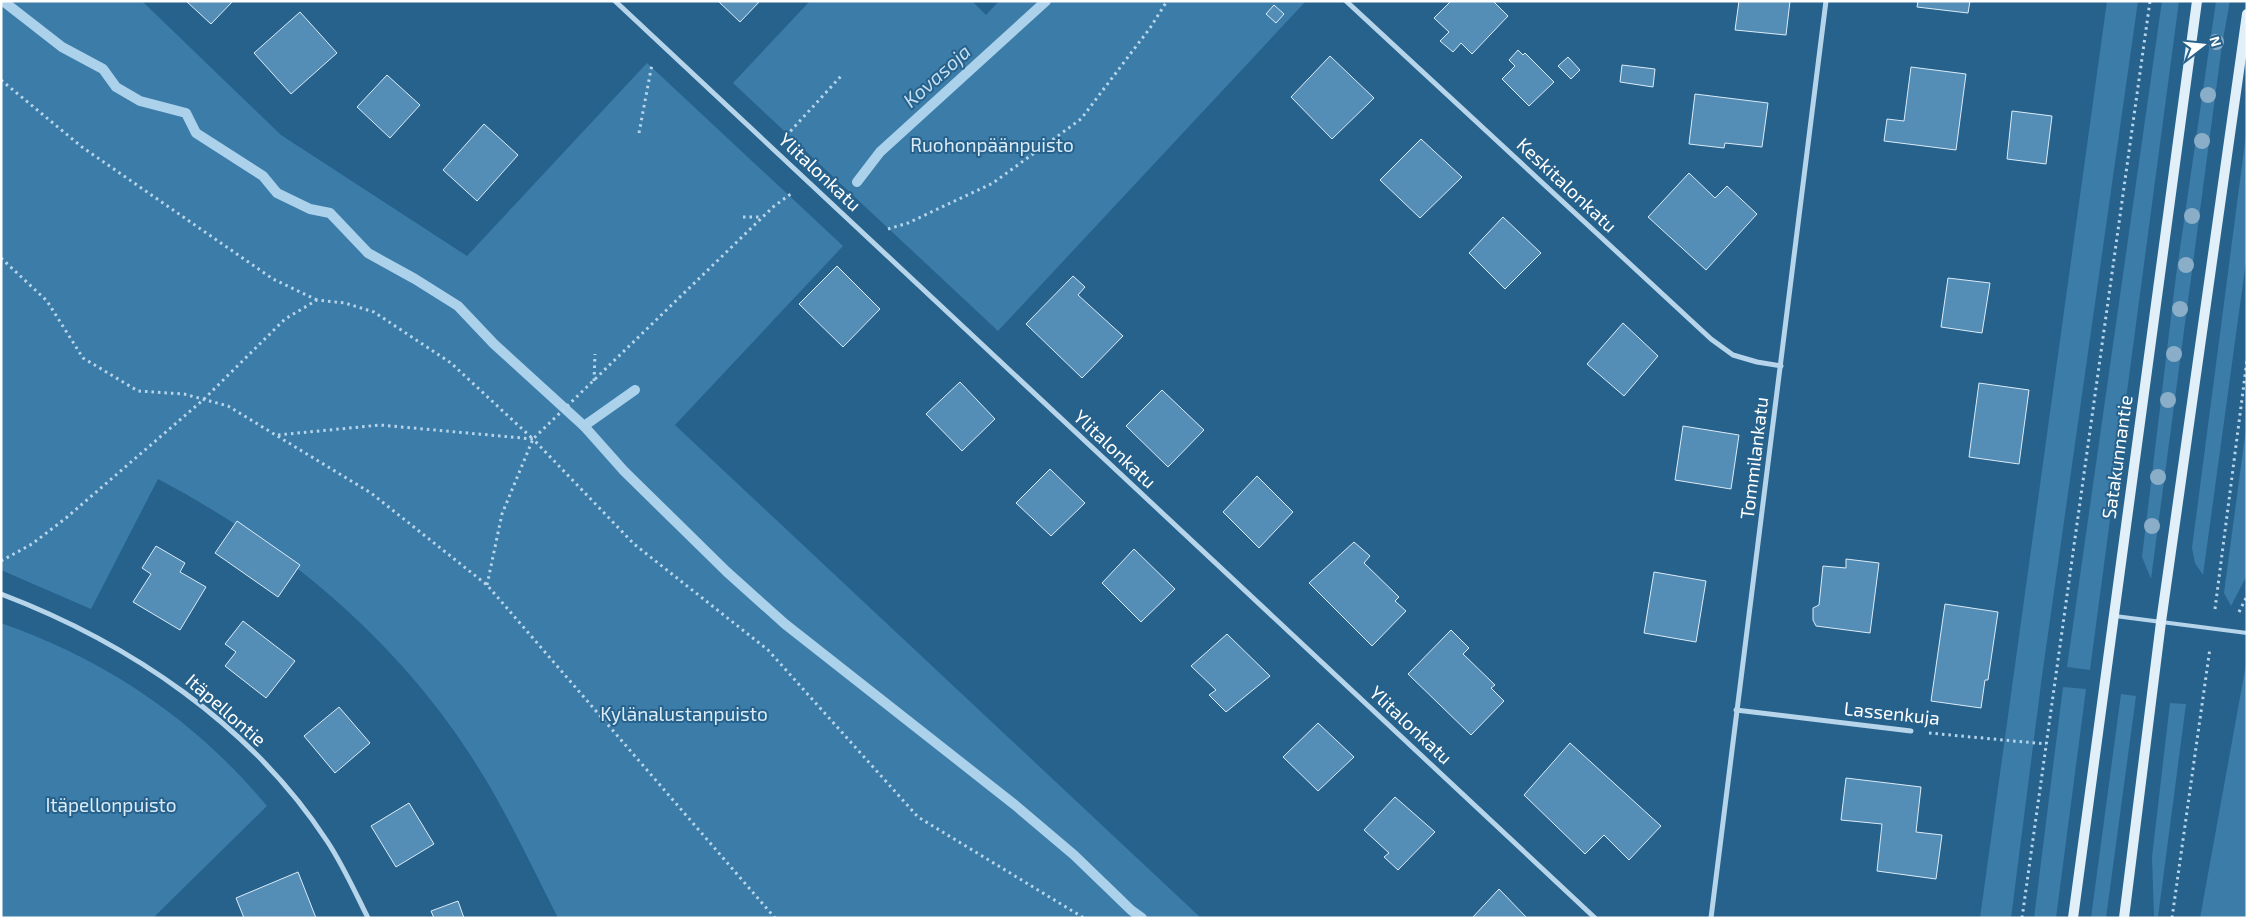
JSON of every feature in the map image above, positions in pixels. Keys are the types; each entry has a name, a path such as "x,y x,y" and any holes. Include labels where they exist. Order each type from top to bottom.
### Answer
{"main road":[{"name":"Satakunnantie","path":"2073,918 2197,1"},
{"path":"2124,918 2161,622 2247,14"}],"street":[{"name":"Ylitalonkatu","path":"615,1 1595,918"},
{"name":"Keskitalonkatu","path":"1346,1 1711,339 1733,355 1781,366"},
{"name":"Tommilankatu","path":"1711,918 1826,1"},
{"name":"Itäpellontie","path":"1,594 62,620 126,654 164,677 217,717 241,739 301,805 327,842 368,918"},
{"name":"Lassenkuja","path":"1736,710 1910,731"}],"lane":[{"path":"2113,616 2247,632"}],"path":[{"path":"886,229 908,223 993,183 1081,119 1150,28 1167,1"},
{"path":"2022,918 2150,1"},
{"path":"639,133 652,64"},
{"path":"774,150 842,75"},
{"path":"1,80 82,147 274,279 318,300 345,303 374,312 452,363 533,439 634,544 768,650 918,817 1084,918"},
{"path":"487,585 502,514 533,439 773,207 807,181"},
{"path":"743,217 763,217"},
{"path":"1,258 47,301 83,358 138,390 184,394 228,406 371,493 487,585 775,918"},
{"path":"1,561 32,544 66,518 204,400 285,319 318,300"},
{"path":"594,381 596,354"},
{"path":"276,436 380,425 533,439"},
{"name":"Lassenkuja","path":"1910,731 2046,744"}],"green space":[{"name":"Kylänalustanpuisto","path":"1,1 142,1 281,135 467,256 647,63 843,246 675,425 1201,918 558,918 510,822 489,785 447,722 413,679 376,639 337,602 295,567 251,535 206,506 158,479 91,609 1,570"},
{"name":"Ruohonpäänpuisto","path":"810,1 972,1 986,15 999,1 1306,1 998,331 733,83"},
{"path":"2107,1 2138,1 2042,676 2011,918 1980,918"},
{"path":"2162,1 2179,1 2090,670 2067,667"},
{"path":"2216,1 2230,1 2222,45 2151,579 2142,557 2176,276"},
{"path":"2247,127 2247,254 2203,575 2195,563 2192,548"},
{"path":"2247,421 2247,575 2231,606 2224,593"},
{"name":"Itäpellonpuisto","path":"1,623 77,655 113,674 147,696 210,746 267,806 153,918 1,918"},
{"path":"2247,659 2247,918 2200,918"},
{"path":"2063,687 2086,689 2056,918 2034,918"},
{"path":"2121,694 2136,696 2106,918 2091,918"},
{"path":"2170,703 2186,704 2158,917 2154,916 2152,857"}],"building":[{"path":"186,1 233,1 211,24"},
{"path":"718,1 760,1 740,22"},
{"path":"1451,1 1493,1 1508,16 1472,54 1461,43 1453,52 1440,41 1449,32 1434,18"},
{"path":"1739,1 1790,1 1786,35 1735,30"},
{"path":"1918,1 1970,1 1968,13 1917,7"},
{"path":"1274,5 1284,14 1276,23 1266,14"},
{"path":"300,12 337,53 291,94 254,53"},
{"path":"1518,50 1523,55 1525,53 1554,82 1529,106 1502,79 1515,66 1509,60"},
{"path":"1330,56 1374,98 1332,139 1291,97"},
{"path":"1568,57 1580,70 1571,79 1558,66"},
{"path":"1622,65 1655,69 1653,87 1620,82"},
{"path":"1911,67 1966,74 1956,150 1884,141 1887,119 1904,121"},
{"path":"387,75 420,105 390,138 357,107"},
{"path":"1695,94 1768,103 1762,147 1725,143 1724,148 1689,144"},
{"path":"2012,111 2052,116 2046,164 2007,159"},
{"path":"484,124 518,155 477,201 443,170"},
{"path":"1421,139 1462,177 1420,218 1380,180"},
{"path":"1689,173 1715,198 1727,186 1757,214 1706,270 1648,217"},
{"path":"1503,217 1541,253 1505,289 1469,253"},
{"path":"837,266 880,309 843,347 799,304"},
{"path":"1073,276 1085,287 1078,295 1123,336 1082,378 1026,324"},
{"path":"1948,278 1990,283 1982,333 1941,327"},
{"path":"1623,323 1658,356 1624,396 1587,364"},
{"path":"960,382 995,419 962,451 926,414"},
{"path":"1979,383 2029,390 2019,464 1969,457"},
{"path":"1162,390 1204,430 1168,467 1126,426"},
{"path":"1683,426 1739,435 1731,489 1675,480"},
{"path":"1050,469 1085,503 1051,536 1016,503"},
{"path":"1257,476 1293,512 1259,548 1223,512"},
{"path":"237,521 300,565 278,597 215,553"},
{"path":"1354,542 1370,556 1364,563 1399,597 1395,601 1406,611 1372,646 1309,583"},
{"path":"156,546 185,563 180,572 206,587 180,630 133,602 151,574 142,568"},
{"path":"1134,549 1175,589 1141,622 1102,583"},
{"path":"1846,559 1879,563 1870,633 1816,626 1813,620 1813,608 1819,605 1823,566 1846,568"},
{"path":"1654,572 1706,581 1696,642 1644,633"},
{"path":"1945,604 1998,612 1988,680 1985,680 1981,708 1931,701"},
{"path":"243,621 295,661 266,698 225,666 236,652 225,644"},
{"path":"1451,630 1469,648 1463,654 1495,685 1491,688 1504,701 1471,735 1408,674"},
{"path":"1227,634 1270,676 1226,712 1209,695 1216,690 1191,666"},
{"path":"339,707 370,743 335,773 304,736"},
{"path":"1318,723 1354,757 1318,791 1283,757"},
{"path":"1570,743 1661,826 1629,860 1604,835 1585,854 1524,795"},
{"path":"1846,778 1921,787 1916,832 1942,835 1936,879 1877,871 1882,824 1841,820"},
{"path":"1395,797 1435,832 1398,870 1384,857 1389,853 1364,830"},
{"path":"409,803 434,844 396,867 371,826"},
{"path":"298,872 316,918 244,918 236,898"},
{"path":"1499,889 1527,918 1472,918"},
{"path":"458,901 464,918 434,918 431,911"}],"waterway":[{"path":"3,1 62,47 103,69 116,87 140,101 186,113 196,133 263,176 277,193 310,209 330,213 368,253 458,306 494,344 584,426 624,471 727,572 785,624 1015,805 1074,855 1131,910 1142,918"},
{"name":"Kovasoja","path":"857,182 880,152 1046,1"},
{"path":"584,426 635,390"}]}
